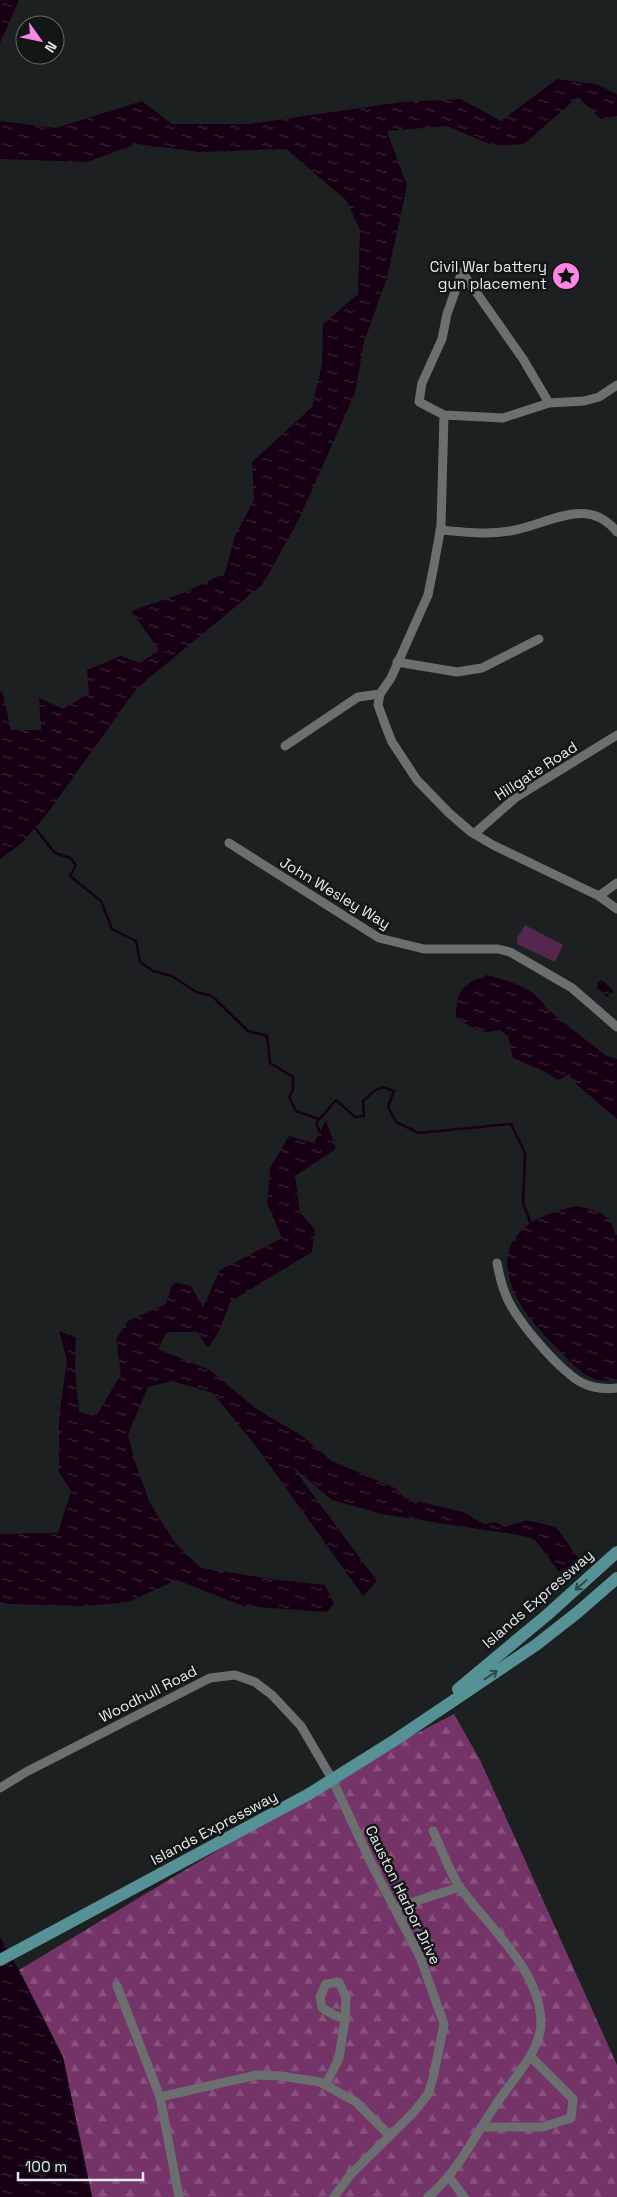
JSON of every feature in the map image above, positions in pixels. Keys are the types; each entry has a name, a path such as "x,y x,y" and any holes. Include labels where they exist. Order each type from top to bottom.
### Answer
{"main road":[{"name":"Islands Expressway","path":"436,1711 464,1684 532,1628 617,1552"},
{"name":"Islands Expressway","path":"0,1960 209,1850 332,1779 536,1645 617,1578"}],"street":[{"path":"549,403 523,358 462,272 447,314 442,339 422,383 420,402 444,415 503,418 549,403 584,401 599,397 617,385"},
{"path":"444,415 440,530 428,594 391,678 380,694 378,705 386,727 404,762 417,780 445,810 474,834 493,845 599,896 617,908"},
{"path":"440,530 477,534 507,531 526,528 564,515 585,512 600,515 617,532"},
{"path":"397,662 457,672 482,668 539,639"},
{"path":"285,746 358,698 380,694"},
{"name":"Hillgate Road","path":"474,834 515,798 617,735"},
{"name":"John Wesley Way","path":"229,844 365,929 389,941 436,951 498,949 510,952 572,988 617,1028"},
{"path":"599,896 617,883"},
{"path":"497,1263 505,1294 516,1313 547,1352 574,1378 583,1383 597,1388 617,1388"},
{"name":"Woodhull Road","path":"0,1788 98,1734 210,1678 235,1675 255,1682 272,1694 291,1713 309,1738 332,1779"},
{"name":"Causton Harbor Drive","path":"332,1779 394,1908 420,1957 444,2024 428,2094 413,2113 351,2174 334,2197"},
{"path":"428,2197 449,2177 481,2127 531,2057 541,2025 535,1995 518,1957 460,1887 433,1831"},
{"path":"394,1908 460,1887"},
{"path":"117,1986 160,2097 179,2197"},
{"path":"326,2084 339,2058 345,2019"},
{"path":"481,2127 543,2127 570,2118 573,2099 531,2057"},
{"path":"160,2097 257,2075 281,2076 326,2084 356,2102 390,2136"},
{"path":"449,2177 464,2197"}],"shaded area":[{"path":"525,925 563,945 555,962 517,944 517,938"}],"green space":[{"path":"454,1714 480,1760 617,2065 617,2197 92,2197 63,2057 19,1970 384,1750"}],"water":[{"path":"0,0 19,0 0,43"},
{"path":"557,79 596,84 617,94 617,116 601,119 578,97 524,144 494,146 447,126 387,131 407,186 387,278 364,342 355,393 299,519 263,584 137,688 46,815 22,843 0,859 0,691 3,694 11,730 41,730 39,698 63,709 89,693 87,670 121,656 140,663 159,650 131,611 186,592 225,573 235,536 254,500 252,462 312,407 322,364 323,324 358,294 360,230 346,200 286,149 200,152 136,144 87,162 0,159 0,121 56,128 142,101 172,124 249,124 402,102 461,99 501,121"},
{"path":"487,975 528,990 542,1001 547,1009 605,1055 617,1059 617,1119 576,1084 569,1074 558,1080 542,1070 513,1058 508,1036 500,1030 487,1032 477,1030 456,1017 459,994 462,989 471,982"},
{"path":"602,980 613,990 612,994 607,997 596,987 598,982"},
{"path":"326,1120 336,1149 295,1176 300,1212 315,1230 312,1252 231,1301 218,1333 208,1348 197,1332 167,1332 158,1349 210,1370 255,1408 302,1436 332,1461 397,1489 404,1498 463,1512 484,1524 496,1522 505,1527 527,1520 556,1527 579,1559 573,1569 559,1572 535,1540 524,1536 381,1514 332,1500 292,1466 377,1581 363,1596 258,1449 213,1393 172,1381 148,1387 128,1435 134,1459 150,1503 175,1543 201,1568 325,1585 334,1604 327,1612 243,1606 177,1580 128,1602 87,1606 8,1604 0,1602 0,1534 58,1533 71,1491 59,1472 59,1417 67,1360 59,1331 76,1337 75,1367 79,1412 97,1415 121,1374 116,1339 128,1321 166,1304 173,1282 191,1286 203,1307 220,1270 282,1238 267,1203 270,1168 289,1136 314,1143"},
{"path":"578,1206 602,1214 610,1221 617,1235 617,1379 614,1380 594,1379 572,1364 533,1322 519,1301 510,1280 507,1260 512,1243 525,1227 547,1215"},
{"path":"0,1937 63,2057 92,2197 0,2197"}],"waterway":[{"path":"35,828 55,853 70,858 76,865 70,876 101,901 112,929 136,941 140,962 153,971 172,976 196,992 212,996 248,1031 267,1036 270,1063 293,1077 293,1090 289,1097 296,1111 319,1119"},
{"path":"320,1132 316,1123 336,1100 355,1117 364,1116 363,1101 374,1091 382,1087 394,1091 388,1107 396,1122 419,1133 511,1124 525,1153 523,1203 531,1224"}],"place":[{"name":"Civil War battery gun placement","path":"566,276"}]}
